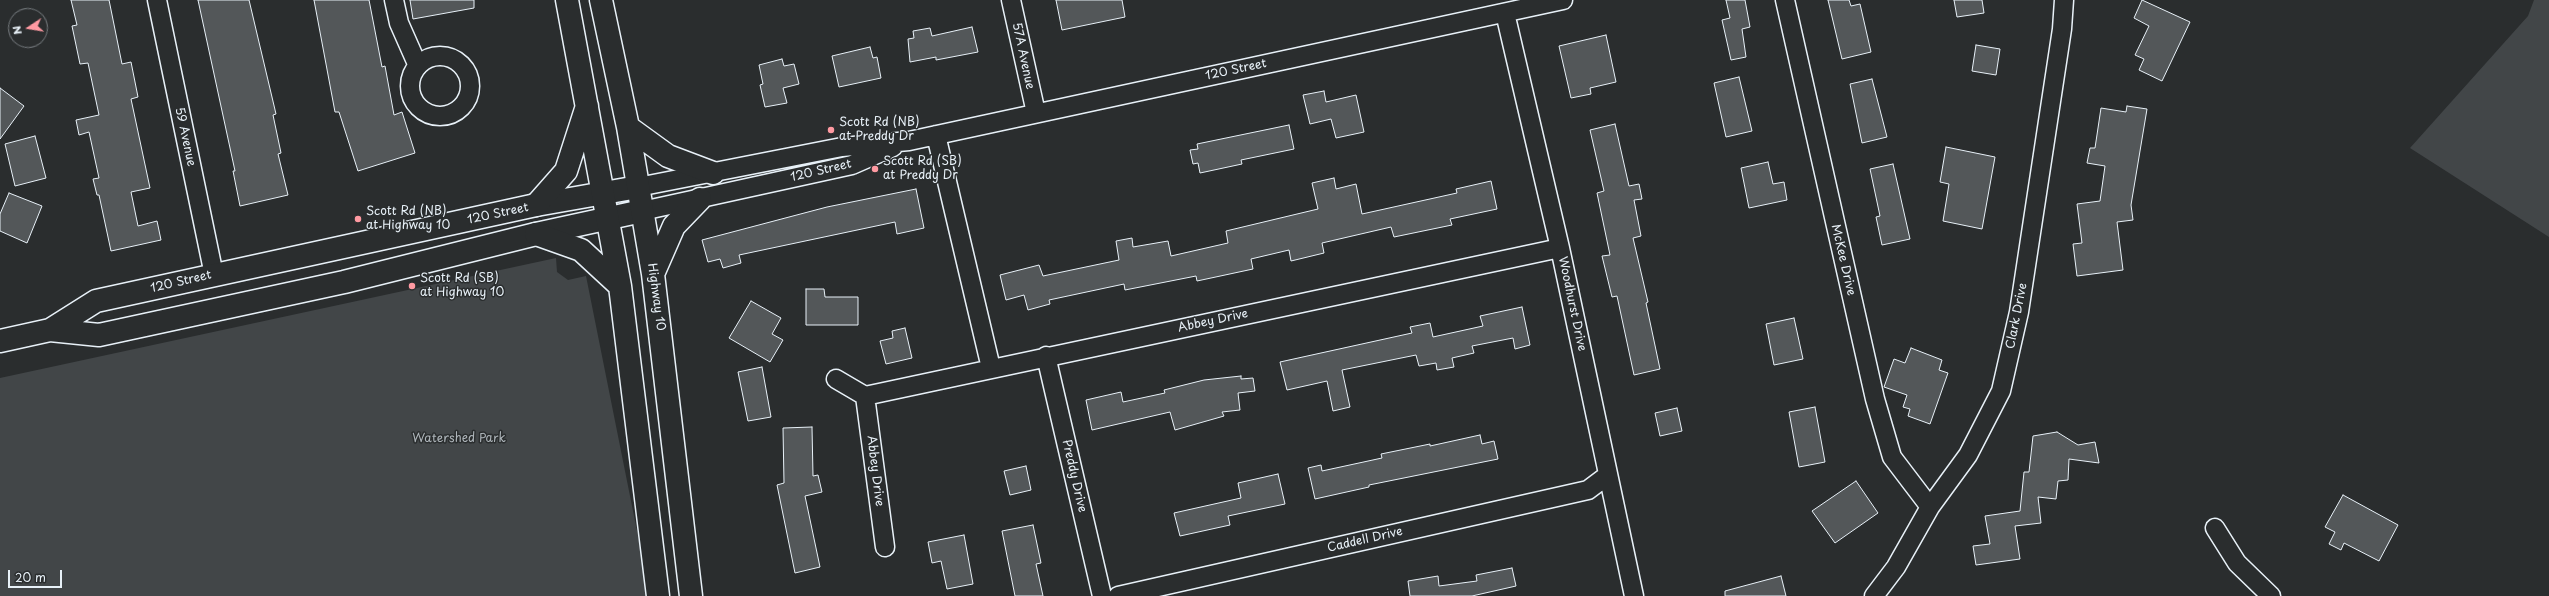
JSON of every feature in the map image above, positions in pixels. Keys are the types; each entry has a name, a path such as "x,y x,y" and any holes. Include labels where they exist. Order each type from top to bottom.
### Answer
{"main road":[{"path":"567,0 588,103 620,286 658,596"},
{"name":"Highway 10","path":"601,0 628,127 653,274 691,596"},
{"path":"536,205 566,171 588,103"},
{"path":"628,127 668,156 713,173"},
{"name":"120 Street","path":"50,330 96,301 214,274 536,205 638,187"},
{"path":"653,274 674,226 700,199"},
{"name":"120 Street","path":"0,341 50,330 99,335 344,282 536,234 642,211"},
{"path":"536,234 581,250 620,286"}],"street":[{"name":"59 Avenue","path":"157,0 214,274"},
{"path":"394,0 398,23 418,66"},
{"name":"57A Avenue","path":"1011,0 1036,113"},
{"name":"120 Street","path":"638,187 842,147 909,141 1563,0"},
{"name":"McKee Drive","path":"1785,0 1875,399 1892,457 1930,507"},
{"name":"Clark Drive","path":"1874,596 1896,567 1930,507 1968,455 2001,391 2019,312 2062,29 2064,0"},
{"name":"Woodhurst Drive","path":"1505,13 1560,248 1634,596"},
{"path":"936,135 991,368"},
{"name":"120 Street","path":"642,211 852,165 909,141"},
{"name":"Abbey Drive","path":"885,547 865,396 1046,356 1560,248"},
{"name":"Preddy Drive","path":"1046,356 1102,596"},
{"path":"836,379 865,396"},
{"name":"Caddell Drive","path":"1118,596 1588,490 1608,475"},
{"path":"2215,528 2237,563 2272,596"}],"green space":[{"path":"2534,0 2549,0 2549,237 2410,148 2528,16"},
{"name":"Watershed Park","path":"556,258 557,272 568,280 586,276 650,596 0,596 0,378"}],"building":[{"path":"71,0 109,0 122,64 131,62 138,97 131,99 150,188 131,192 138,226 157,221 161,240 111,251 99,195 97,195 93,179 99,178 89,132 79,135 76,120 99,115 88,63 80,64 72,26 77,25"},
{"path":"198,0 249,0 276,114 273,115 281,153 278,154 288,195 240,206 233,171 235,171"},
{"path":"314,0 369,0 382,67 385,66 394,115 402,112 415,153 358,171 339,112 335,112"},
{"path":"410,0 474,0 474,8 413,19"},
{"path":"1056,0 1122,0 1125,17 1062,30"},
{"path":"1726,0 1745,0 1750,27 1742,29 1746,57 1731,60 1722,20 1730,18"},
{"path":"1828,0 1849,0 1851,6 1860,4 1871,52 1842,59"},
{"path":"1954,0 1982,0 1984,13 1957,17"},
{"path":"2142,0 2190,22 2162,81 2139,70 2144,59 2135,55 2149,26 2134,18"},
{"path":"972,27 978,52 936,60 936,57 910,62 908,39 914,38 913,31 930,28 932,36"},
{"path":"1606,35 1616,82 1590,88 1591,94 1571,98 1559,46"},
{"path":"1976,45 2000,49 1996,75 1972,71"},
{"path":"870,47 873,58 877,57 881,78 839,87 832,56"},
{"path":"782,59 784,66 794,64 799,84 783,88 787,103 765,107 760,85 763,84 759,65"},
{"path":"1739,77 1752,131 1726,137 1714,83"},
{"path":"1872,79 1887,137 1862,143 1850,84"},
{"path":"0,88 24,106 0,139"},
{"path":"1324,91 1326,102 1356,95 1364,132 1336,138 1331,119 1310,124 1303,95"},
{"path":"2127,106 2147,109 2131,205 2133,220 2117,222 2123,270 2077,276 2073,244 2082,243 2077,204 2100,201 2105,166 2087,163 2090,148 2095,148 2101,108 2126,112"},
{"path":"1615,124 1629,186 1639,184 1642,199 1634,200 1641,236 1633,238 1648,302 1646,303 1660,369 1634,375 1617,296 1612,297 1602,256 1610,255 1597,193 1604,191 1590,130"},
{"path":"1289,125 1294,149 1241,160 1242,164 1200,173 1198,163 1193,164 1190,150 1198,149 1197,144"},
{"path":"35,136 46,178 15,186 5,144"},
{"path":"1946,147 1995,157 1982,229 1943,221 1949,184 1940,182"},
{"path":"1768,162 1773,184 1784,182 1787,200 1749,208 1741,168"},
{"path":"1893,164 1910,239 1882,245 1876,217 1880,216 1870,169"},
{"path":"1334,178 1336,189 1356,184 1362,214 1457,193 1456,189 1491,181 1497,209 1450,219 1452,225 1394,237 1391,227 1322,243 1324,253 1291,261 1289,250 1251,259 1253,269 1197,281 1196,276 1125,290 1124,284 1049,300 1050,304 1028,310 1024,295 1006,300 1000,275 1039,265 1043,276 1119,260 1116,241 1132,238 1133,247 1168,241 1171,256 1228,243 1226,231 1318,209 1312,183"},
{"path":"916,189 924,228 897,234 895,222 739,255 741,263 723,268 720,259 708,262 702,240 827,207"},
{"path":"9,193 42,206 27,243 0,231 0,214"},
{"path":"806,289 824,289 825,297 858,297 858,325 806,325"},
{"path":"751,301 781,318 772,334 783,340 770,362 729,338"},
{"path":"1522,307 1530,345 1515,349 1513,338 1472,346 1474,353 1452,358 1454,367 1437,370 1436,363 1419,366 1416,355 1342,370 1350,407 1333,411 1327,381 1287,390 1280,362 1412,333 1410,327 1430,323 1433,337 1483,326 1480,316"},
{"path":"1794,318 1803,359 1774,365 1766,324"},
{"path":"905,328 912,358 886,364 880,341 893,338 892,331"},
{"path":"1911,348 1942,360 1939,370 1948,373 1930,424 1908,416 1910,409 1903,407 1907,395 1884,387 1894,359 1905,363"},
{"path":"762,367 771,417 748,421 738,372"},
{"path":"1241,376 1241,379 1253,378 1255,391 1238,393 1240,410 1222,412 1224,416 1175,430 1170,412 1092,430 1086,400 1121,392 1123,402 1165,393 1164,390 1204,380"},
{"path":"1815,407 1825,462 1799,467 1789,412"},
{"path":"1677,408 1682,431 1660,436 1655,413"},
{"path":"812,427 813,476 818,475 822,492 805,496 820,567 795,573 777,485 784,483 783,428"},
{"path":"2057,432 2078,445 2095,442 2099,463 2069,459 2068,480 2058,481 2056,499 2038,497 2041,523 2015,526 2020,559 1976,565 1973,546 1990,544 1985,516 2020,511 2024,472 2029,472 2033,436"},
{"path":"1480,435 1482,444 1494,441 1498,459 1369,485 1369,487 1315,499 1308,468 1321,465 1322,471 1382,458 1381,454 1430,444 1430,446"},
{"path":"1026,466 1031,490 1010,495 1004,471"},
{"path":"1278,474 1285,504 1228,516 1230,525 1180,536 1174,513 1241,498 1238,483"},
{"path":"1856,481 1878,513 1835,543 1812,511"},
{"path":"2343,495 2398,525 2379,561 2344,543 2341,550 2329,544 2335,532 2325,527"},
{"path":"1033,525 1041,563 1036,564 1043,596 1015,596 1002,531"},
{"path":"964,535 973,584 947,589 941,561 932,563 928,542"},
{"path":"1512,568 1516,586 1472,596 1410,596 1408,581 1438,576 1439,586 1477,581 1476,575"},
{"path":"1781,576 1786,596 1725,596 1725,591"}],"place":[{"name":"Scott Rd (NB) at Preddy Dr","path":"831,130"},
{"name":"Scott Rd (SB) at Preddy Dr","path":"875,169"},
{"name":"Scott Rd (NB) at Highway 10","path":"358,219"},
{"name":"Scott Rd (SB) at Highway 10","path":"412,286"}]}
